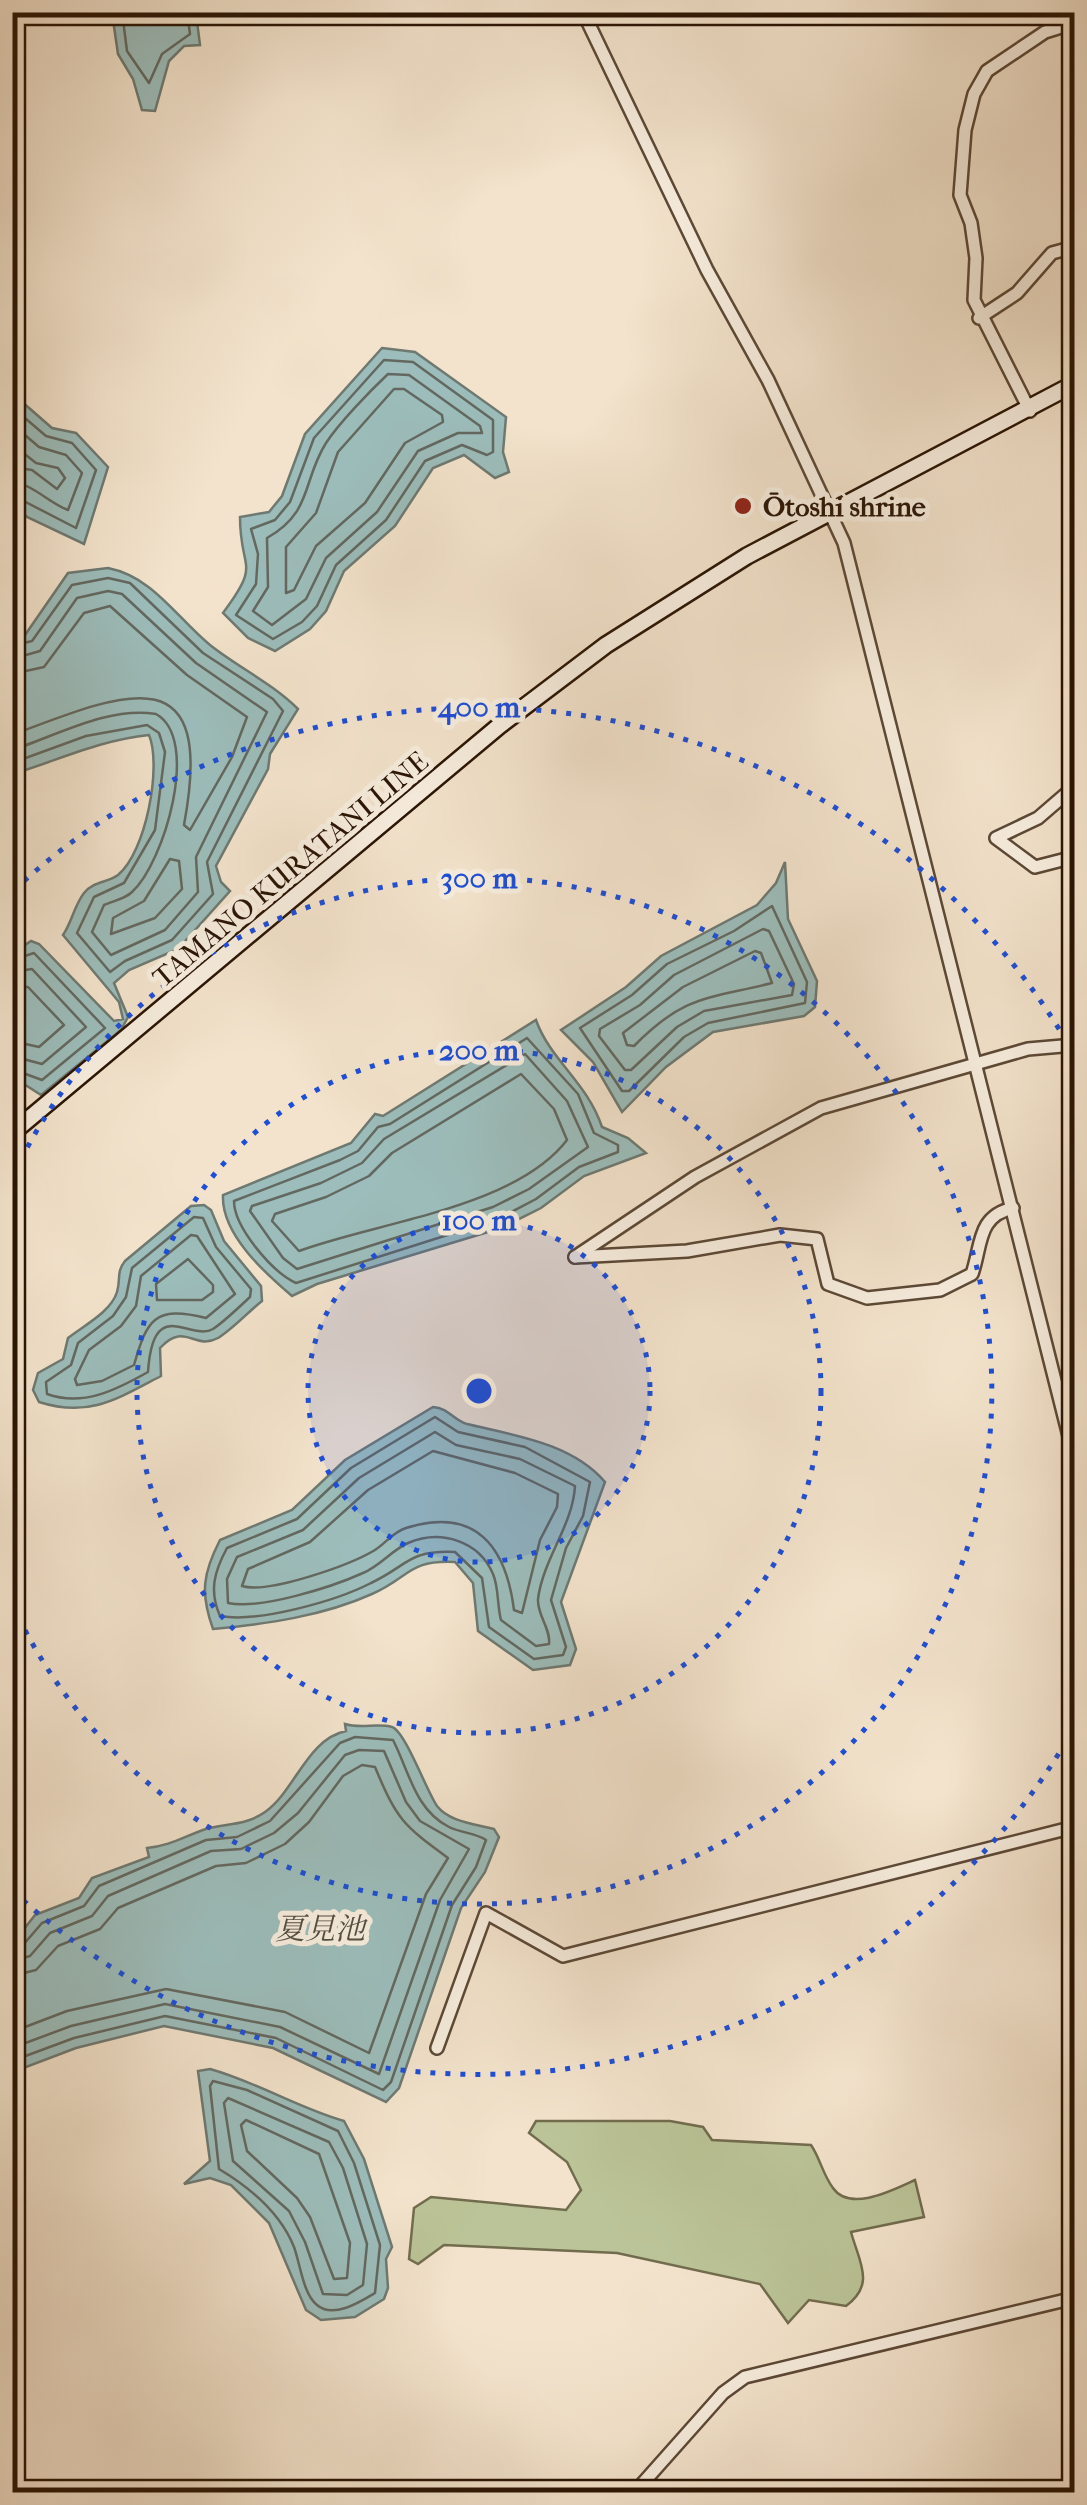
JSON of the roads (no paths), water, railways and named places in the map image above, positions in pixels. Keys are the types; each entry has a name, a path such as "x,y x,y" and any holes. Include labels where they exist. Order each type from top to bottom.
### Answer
{"main road":[{"name":"TAMANO KURATANI LINE","path":"12,1133 542,690 693,587 1030,411 1074,384"}],"street":[{"path":"583,12 830,513 857,592 1074,1456"},
{"path":"1030,411 979,318 974,300 976,258 971,223 960,195 965,130 974,94 996,65 1045,32 1074,23"},
{"path":"979,318 1017,293 1052,252 1074,247"},
{"path":"1074,787 1038,818 996,838 1035,868 1074,857"},
{"path":"1013,1208 997,1212 984,1224 972,1274 954,1286 867,1298 828,1284 817,1239 780,1235 687,1252 575,1256 695,1176 821,1108 1028,1049 1074,1045"},
{"path":"437,2048 486,1914 563,1956 1074,1827"},
{"path":"636,2492 723,2394 745,2377 1074,2298"}],"water":[{"path":"112,13 196,13 200,45 184,46 169,61 155,111 142,110 133,79 118,54"},
{"path":"382,348 415,352 506,417 503,452 509,472 495,478 464,455 433,468 395,526 344,571 326,611 310,629 275,651 248,638 223,613 246,574 240,517 269,512 282,496 305,434"},
{"path":"13,394 52,428 76,433 108,467 84,544 27,517 13,501"},
{"path":"108,568 151,589 210,645 298,709 270,754 268,769 216,866 221,882 230,891 178,949 129,970 114,983 128,1017 121,1030 41,1095 13,1077 13,953 31,941 39,944 114,1021 123,1019 119,1002 63,935 84,893 118,875 136,848 149,808 153,749 149,735 131,738 13,774 13,637 25,635 68,573"},
{"path":"785,862 788,919 817,981 815,1007 804,1016 713,1032 666,1067 622,1112 593,1062 561,1030 626,987 661,956 757,905 776,883"},
{"path":"536,1020 602,1127 628,1138 646,1153 584,1176 541,1208 501,1228 317,1284 292,1296 247,1252 229,1224 223,1195 351,1143 375,1114 383,1116"},
{"path":"204,1205 211,1210 224,1241 261,1286 262,1301 218,1338 202,1341 183,1336 169,1340 160,1348 161,1376 116,1399 73,1408 39,1402 33,1390 38,1373 63,1359 68,1338 109,1306 125,1261 191,1206"},
{"path":"433,1407 467,1424 559,1449 605,1482 561,1602 576,1649 570,1665 533,1670 478,1631 473,1583 455,1562 418,1567 385,1588 334,1608 274,1622 213,1629 205,1583 220,1540 292,1510 345,1460"},
{"name":"夏見池","path":"345,1724 392,1727 403,1739 437,1806 448,1816 494,1829 499,1837 485,1872 461,1908 399,2088 386,2102 273,2048 164,2026 76,2048 13,2072 13,1943 35,1915 79,1898 92,1878 149,1857 147,1848 258,1817 285,1792 321,1744 346,1731"},
{"path":"210,2069 344,2121 364,2159 392,2247 386,2259 388,2288 384,2299 355,2317 321,2320 306,2310 269,2223 231,2185 210,2178 184,2184 210,2161 198,2071"}],"place":[{"name":"Ōtoshi shrine","path":"743,506"}]}
